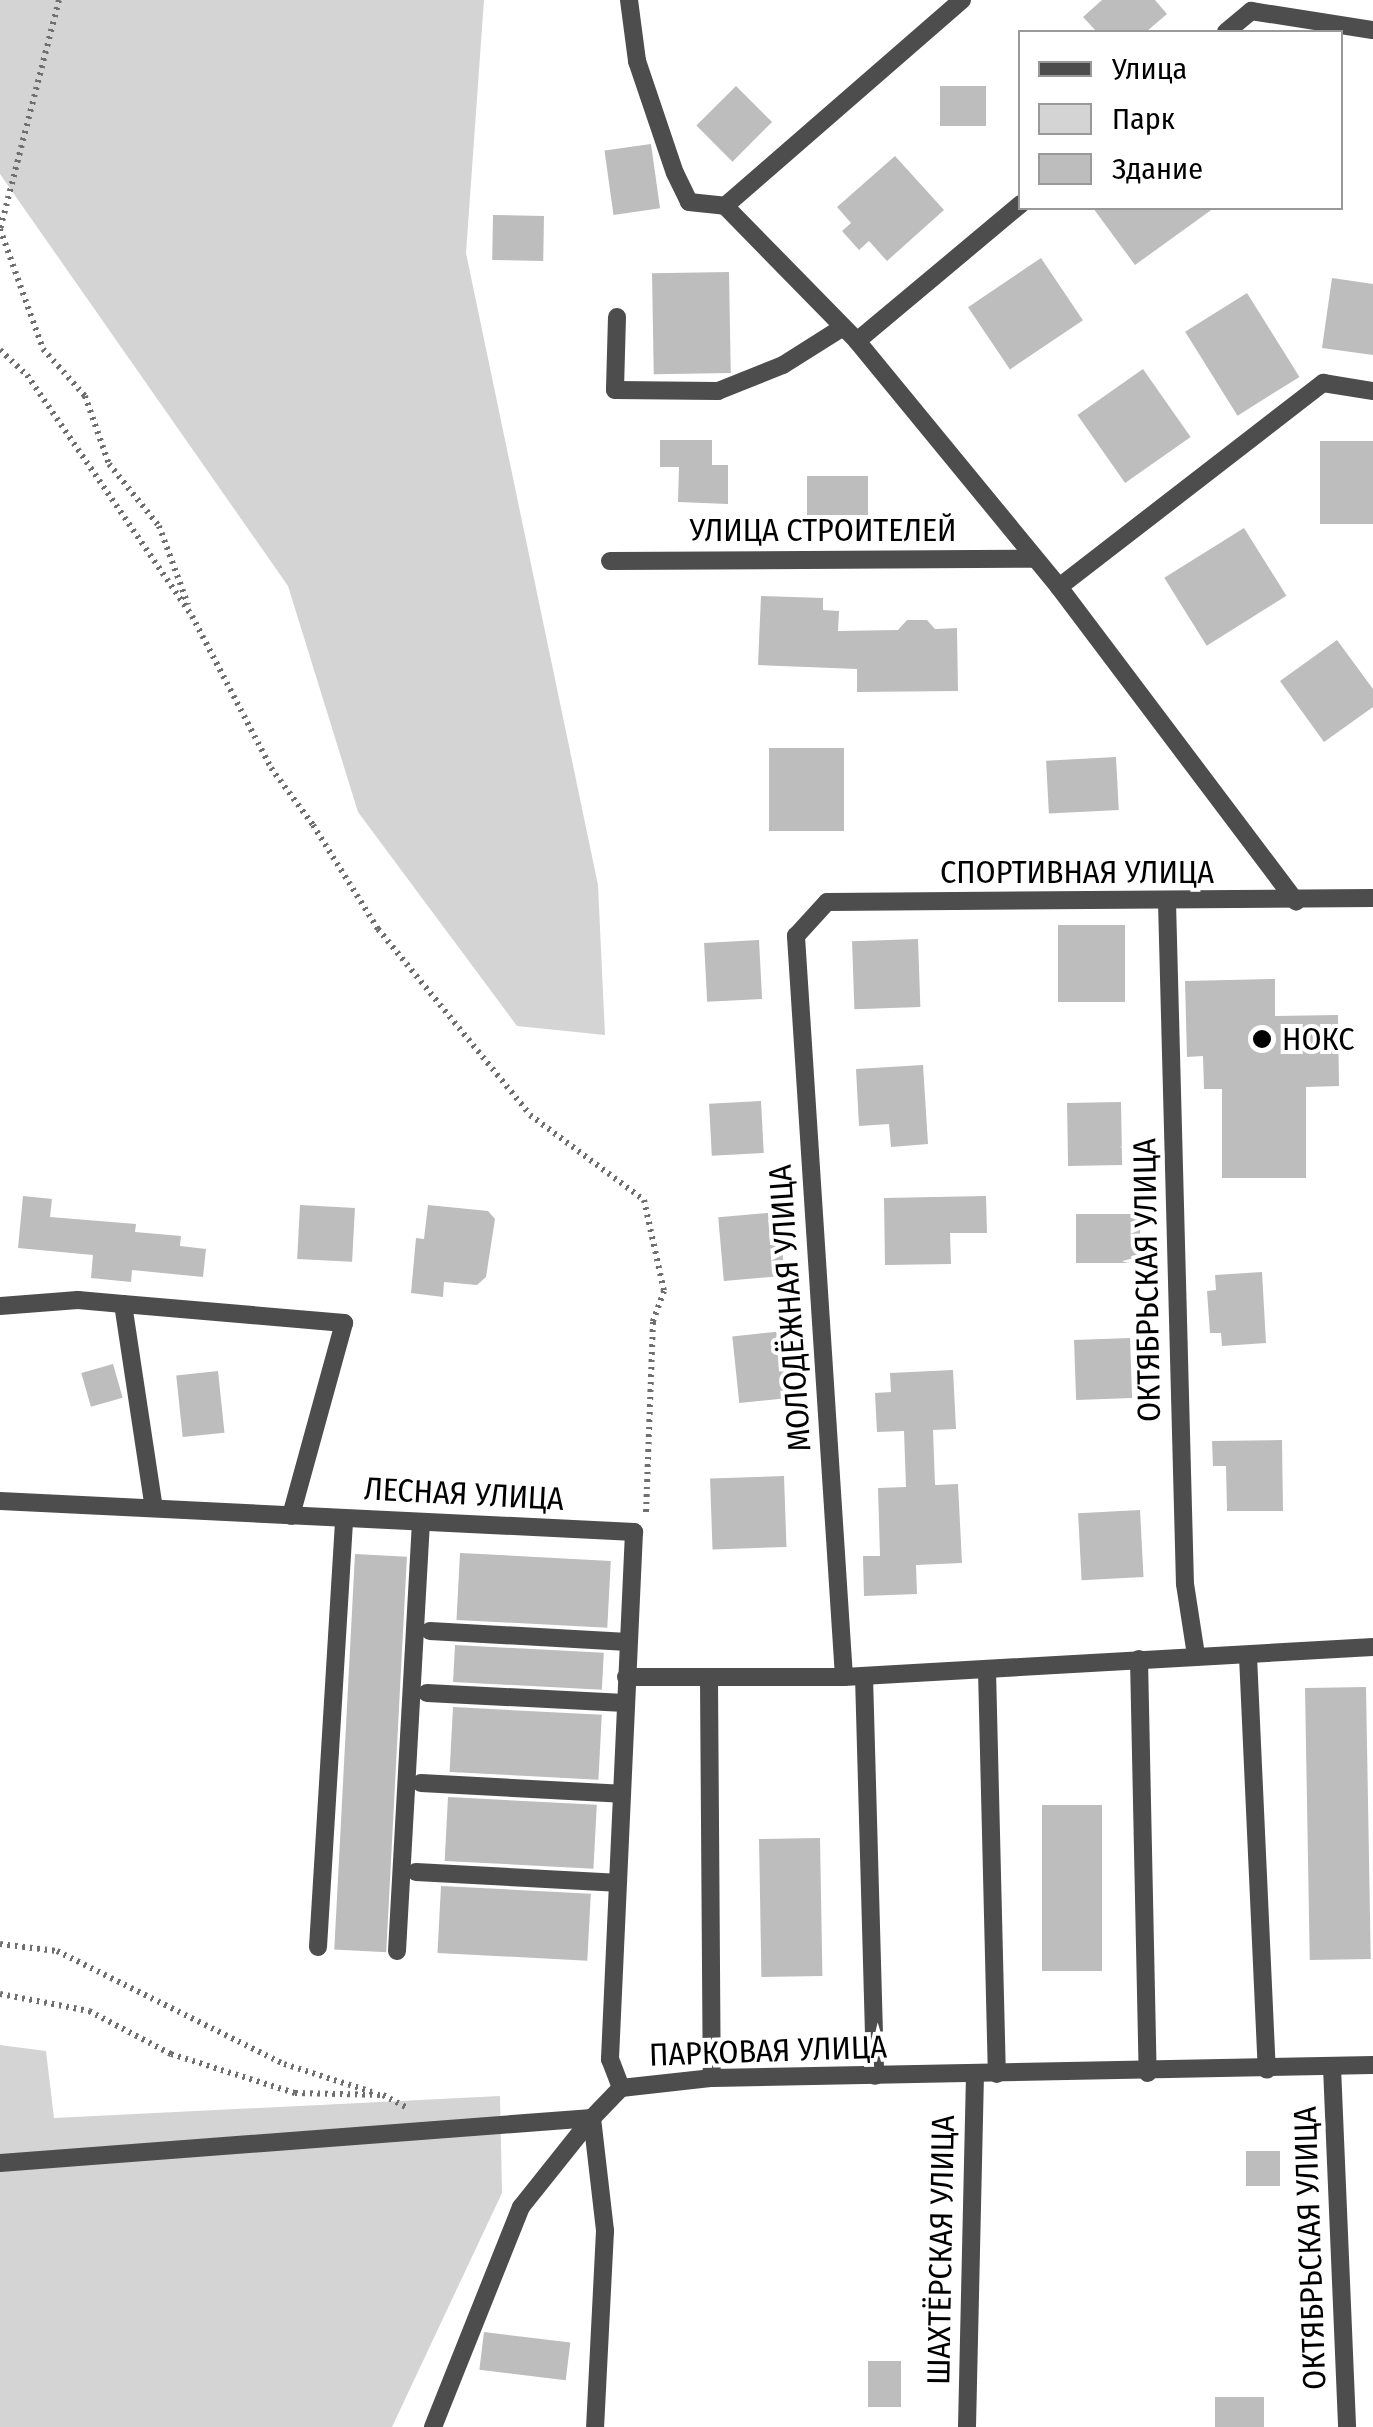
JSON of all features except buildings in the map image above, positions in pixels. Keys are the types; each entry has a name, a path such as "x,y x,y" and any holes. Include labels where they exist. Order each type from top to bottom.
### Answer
{"street":[{"path":"629,0 638,61 675,173 689,202 725,206 857,341 1060,588 1296,902"},
{"path":"725,206 962,0"},
{"path":"1228,30 1251,11 1373,30"},
{"path":"857,341 1018,206"},
{"path":"617,317 614,390 718,391 783,366 843,326"},
{"path":"1060,588 1323,382 1373,390"},
{"name":"УЛИЦА СТРОИТЕЛЕЙ","path":"610,561 1036,558"},
{"name":"СПОРТИВНАЯ УЛИЦА","path":"796,936 828,902 1296,902 1373,898"},
{"name":"ОКТЯБРЬСКАЯ УЛИЦА","path":"1167,902 1185,1584 1196,1655"},
{"name":"МОЛОДЁЖНАЯ УЛИЦА","path":"796,936 844,1677"},
{"path":"0,1306 78,1300 344,1323 290,1516"},
{"path":"123,1304 154,1508"},
{"name":"ЛЕСНАЯ УЛИЦА","path":"0,1501 634,1532"},
{"path":"318,1947 344,1519"},
{"path":"398,1951 422,1524"},
{"path":"621,2088 610,2059 634,1532"},
{"path":"430,1631 628,1642"},
{"path":"626,1677 844,1677 1373,1646"},
{"path":"1248,1656 1268,2070"},
{"path":"1139,1659 1148,2072"},
{"path":"987,1670 997,2074"},
{"path":"864,1676 876,2076"},
{"path":"709,1680 712,2078"},
{"path":"426,1692 625,1703"},
{"path":"421,1783 621,1794"},
{"path":"416,1872 616,1883"},
{"name":"ПАРКОВАЯ УЛИЦА","path":"433,2427 520,2207 621,2088 712,2078 1373,2065"},
{"name":"ОКТЯБРЬСКАЯ УЛИЦА","path":"1332,2066 1347,2427"},
{"name":"ШАХТЁРСКАЯ УЛИЦА","path":"966,2427 974,2075"},
{"path":"0,2163 592,2118 606,2230 595,2427"}],"path":[{"path":"60,0 0,229 43,349 85,396 109,464 158,526 192,616"},
{"path":"0,350 28,374 192,616 271,768 314,824 378,929 530,1115 644,1200 664,1291 652,1322 646,1525 634,1532"},
{"path":"0,1944 57,1951 284,2064 383,2095 448,2129"},
{"path":"0,1994 89,2011 171,2054 295,2093 383,2095"}],"green space":[{"path":"0,0 484,0 466,253 598,885 605,1035 517,1026 358,812 288,586 0,174"},
{"path":"0,2045 46,2051 54,2118 500,2096 502,2193 392,2427 0,2427"}],"place":[{"name":"НОКС","path":"1262,1039"}]}
